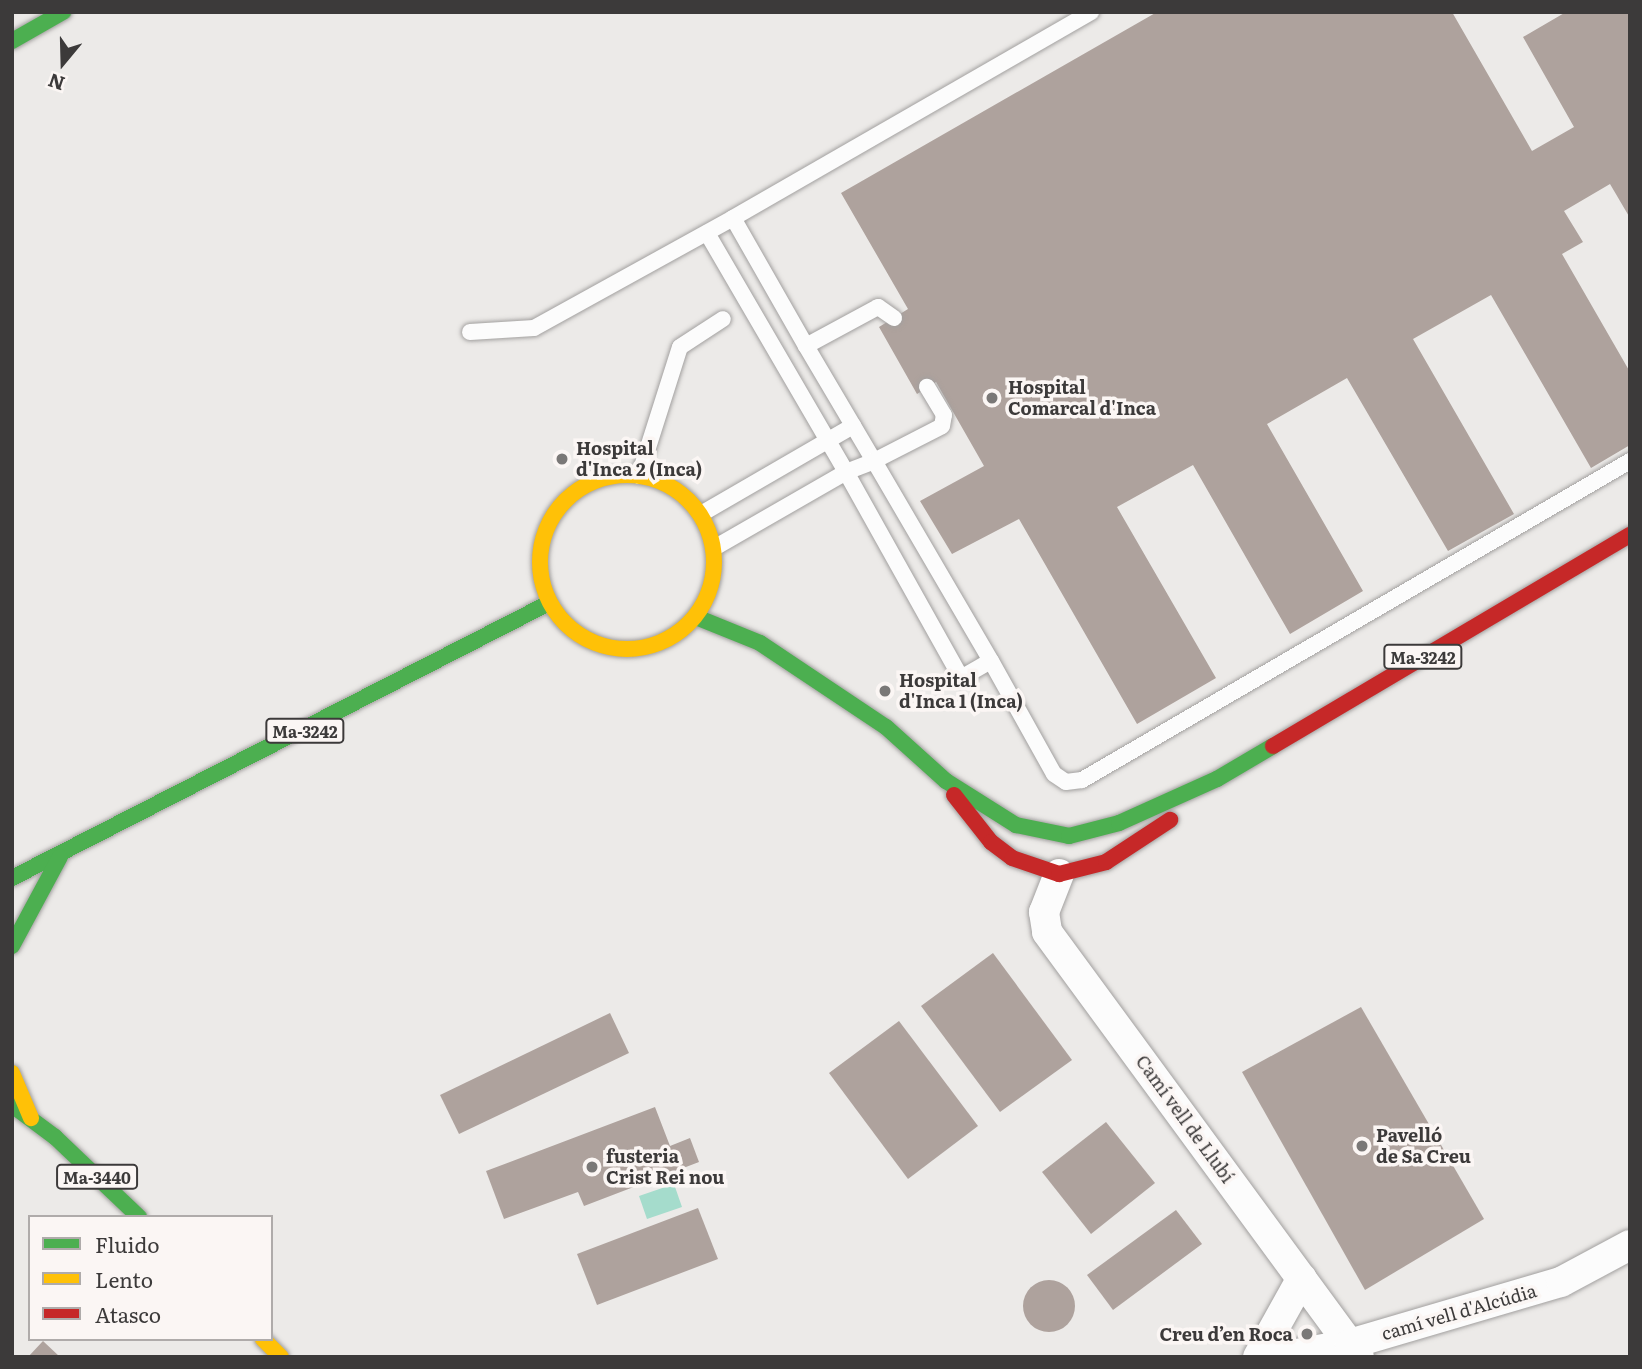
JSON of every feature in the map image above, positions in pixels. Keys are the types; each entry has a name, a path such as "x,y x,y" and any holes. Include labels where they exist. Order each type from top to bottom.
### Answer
{"main road":[{"path":"12,41 63,12"},
{"path":"639,476 656,479 682,493 701,514 714,548 712,584 696,617 674,636 656,644 619,649 591,642 567,626 549,603 539,557 553,512 573,491 599,478 639,476"},
{"name":"Ma-3242","path":"696,617 760,643 886,727 946,781 1016,825 1069,836 1119,823 1217,779 1630,535"},
{"name":"Ma-3242","path":"12,878 60,857 549,603"},
{"name":"Ma-3242","path":"946,781 972,822 990,842 1012,858 1059,874 1106,862 1167,822 1217,779"},
{"path":"12,946 60,857"},
{"name":"Ma-3440","path":"12,1073 31,1118"},
{"name":"Ma-3440","path":"12,1105 55,1137 137,1215"},
{"path":"265,1341 281,1357"}],"street":[{"name":"Camí vell de Llubí","path":"1059,874 1044,912 1047,932 1354,1350"},
{"name":"camí vell d'Alcúdia","path":"1281,1357 1354,1350 1561,1282 1630,1245"},
{"path":"1258,1357 1302,1278"}],"lane":[{"path":"470,332 534,328 707,233 1091,12"},
{"path":"733,218 1054,774 1066,782 1082,780 1630,461"},
{"path":"707,233 829,441 961,678 991,662"},
{"path":"806,346 878,307 894,318"},
{"path":"639,476 680,347 723,319"},
{"path":"714,548 846,472 874,461 942,426 944,415 927,387"},
{"path":"701,514 853,426"}],"shaded area":[{"path":"674,1184 682,1207 647,1219 639,1196"}],"building":[{"path":"1157,12 1452,12 1532,151 1574,127 1523,37 1566,12 1630,12 1630,218 1610,184 1564,211 1583,242 1562,254 1630,372 1630,445 1591,468 1491,295 1413,339 1514,514 1448,551 1347,378 1267,424 1363,591 1290,634 1193,465 1117,507 1216,678 1137,724 1019,519 952,554 920,501 984,466 936,382 917,394 879,327 908,309 841,193"},
{"path":"993,953 1072,1060 1000,1112 921,1006"},
{"name":"Pavelló de Sa Creu","path":"1361,1007 1484,1219 1365,1290 1242,1072"},
{"path":"610,1013 629,1053 459,1134 440,1095"},
{"path":"899,1021 978,1126 908,1179 829,1073"},
{"name":"fusteria Crist Rei nou","path":"655,1107 670,1146 690,1138 699,1162 584,1206 578,1192 504,1219 486,1171"},
{"path":"1106,1122 1155,1183 1091,1234 1042,1172"},
{"path":"698,1208 718,1259 597,1305 577,1254"},
{"path":"1176,1210 1202,1244 1113,1310 1087,1275"},
{"path":"1049,1280 1068,1287 1075,1306 1068,1325 1049,1332 1030,1325 1023,1306 1030,1287"},
{"path":"43,1341 60,1357 28,1357"}],"traffic: fast":[{"path":"12,41 63,12"},
{"path":"12,878 549,603"},
{"path":"696,617 760,643 886,727 946,781 1016,825 1069,836 1119,823 1217,779 1273,746"},
{"path":"12,946 60,857"},
{"path":"12,1105 55,1137 137,1215"}],"traffic: slow":[{"path":"627,475 660,481 689,500 708,529 714,562 708,595 689,624 660,643 627,649 594,643 565,624 546,595 540,562 546,529 565,500 594,481 627,475"},
{"path":"12,1073 31,1118"},
{"path":"265,1341 281,1357"}],"traffic: jam":[{"path":"1273,746 1630,535"},
{"path":"954,795 991,842 1012,858 1059,874 1106,862 1170,820"}],"place":[{"name":"Hospital Comarcal d'Inca","path":"992,398"},
{"name":"Hospital d'Inca 2 (Inca)","path":"562,459"},
{"name":"Hospital d'Inca 1 (Inca)","path":"885,691"},
{"name":"Pavelló de Sa Creu","path":"1362,1146"},
{"name":"fusteria Crist Rei nou","path":"592,1167"},
{"name":"Creu d’en Roca","path":"1307,1334"}]}
